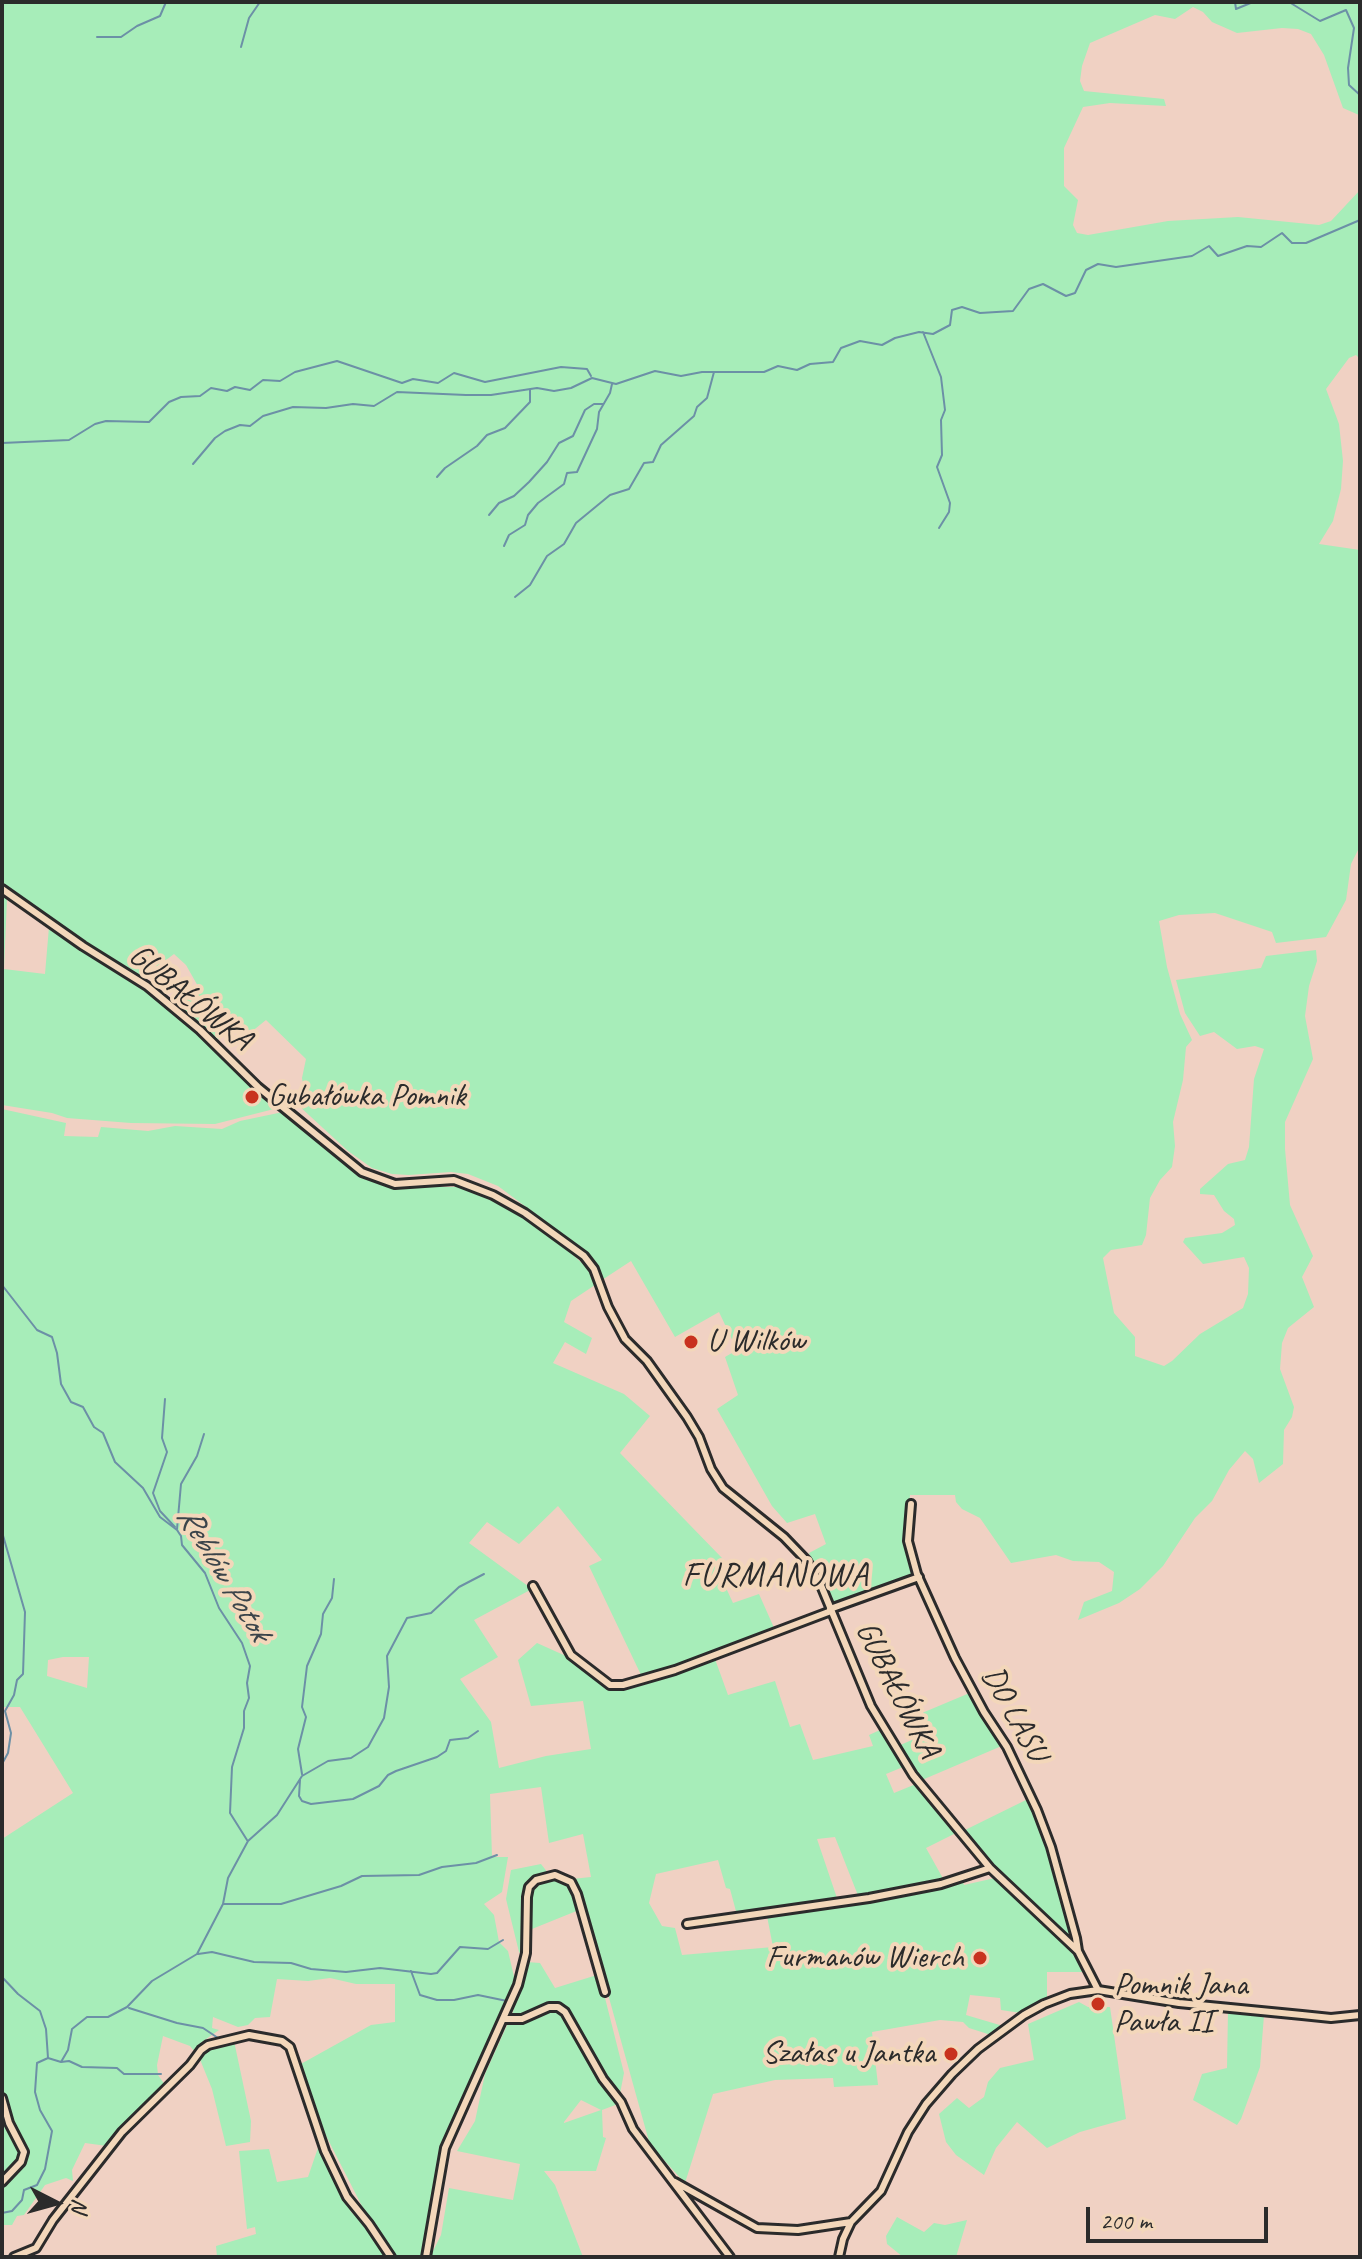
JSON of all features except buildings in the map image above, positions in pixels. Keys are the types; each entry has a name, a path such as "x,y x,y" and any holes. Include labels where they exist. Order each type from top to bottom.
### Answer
{"street":[{"name":"GUBAŁÓWKA","path":"2,889 147,986 200,1030 258,1087 362,1172 395,1184 454,1180 493,1195 525,1213 584,1256 594,1269 608,1307 625,1339 647,1361 687,1417 723,1488 784,1537 807,1561 820,1583 858,1679 913,1775 990,1868 1078,1951 1098,1990"},
{"name":"DO LASU","path":"911,1504 910,1555 955,1658 1007,1747 1033,1799 1051,1847 1078,1951"},
{"path":"533,1586 571,1655 610,1685 623,1685 707,1659 919,1577"},
{"path":"687,1924 869,1898 941,1884 990,1868"},
{"path":"426,2257 445,2148 518,1985 526,1953 529,1887 545,1876 563,1877 571,1882 605,1992"},
{"path":"839,2257 851,2222 881,2191 908,2132 926,2104 970,2058 1034,2009 1070,1994 1098,1990 1179,2003 1331,2018 1360,2015"},
{"path":"505,2019 522,2019 549,2007 558,2007 565,2012 603,2079 621,2102 633,2129 730,2257"},
{"path":"14,2257 36,2248 53,2220 101,2157 201,2050 208,2045 249,2035 282,2041 290,2047 325,2151 347,2197 391,2257"},
{"path":"2,2098 9,2123 24,2152 21,2162 2,2182"},
{"path":"675,2182 757,2228 808,2230 851,2222"}],"green space":[{"path":"2,2 1360,3 1359,115 1343,108 1324,55 1311,34 1282,28 1237,33 1212,22 1193,7 1175,19 1155,15 1090,43 1080,81 1084,91 1164,99 1166,106 1110,103 1083,107 1064,148 1064,186 1078,200 1073,225 1077,233 1088,235 1168,221 1238,217 1319,225 1331,221 1360,190 1360,359 1356,355 1349,358 1326,389 1339,424 1343,461 1341,489 1333,521 1319,544 1360,550 1360,846 1351,864 1346,900 1326,937 1276,943 1272,932 1215,913 1179,915 1159,921 1180,1014 1192,1040 1186,1047 1183,1080 1173,1122 1175,1146 1172,1167 1150,1198 1142,1245 1111,1250 1103,1258 1114,1313 1135,1337 1135,1356 1164,1366 1200,1334 1243,1308 1248,1294 1249,1268 1244,1257 1203,1264 1183,1242 1185,1238 1222,1233 1235,1225 1234,1219 1224,1211 1214,1195 1200,1194 1200,1189 1228,1164 1245,1160 1249,1147 1254,1079 1264,1049 1255,1046 1237,1049 1214,1032 1200,1036 1185,1013 1176,980 1261,968 1266,956 1316,950 1317,961 1309,986 1305,1016 1313,1059 1285,1122 1290,1205 1313,1256 1302,1277 1314,1307 1288,1328 1282,1343 1280,1369 1294,1407 1284,1430 1283,1464 1259,1483 1253,1459 1245,1451 1163,1566 1140,1589 1119,1603 1078,1620 1084,1602 1112,1591 1114,1572 1099,1562 1073,1561 1056,1555 1011,1563 980,1518 962,1509 955,1495 910,1495 907,1541 919,1582 834,1612 809,1553 826,1544 815,1514 787,1523 772,1506 717,1409 738,1395 725,1357 737,1350 719,1312 675,1337 631,1261 602,1280 599,1267 585,1251 498,1186 468,1174 392,1174 372,1168 348,1151 298,1105 304,1090 302,1078 306,1059 266,1020 245,1037 233,1027 216,1041 171,1002 199,988 186,965 174,954 142,978 2,885"},
{"path":"2,895 7,899 4,969 45,974 49,927 154,995 211,1043 256,1090 275,1105 274,1109 215,1124 131,1123 67,1118 2,1105"},
{"path":"2,1109 66,1123 64,1136 98,1137 101,1127 148,1131 175,1126 222,1129 240,1121 283,1112 328,1146 360,1177 412,1187 462,1187 490,1195 546,1231 591,1271 595,1285 571,1301 564,1322 592,1338 586,1354 565,1342 553,1363 624,1394 650,1416 620,1453 722,1558 714,1562 733,1603 759,1594 775,1630 642,1677 589,1566 602,1560 558,1506 519,1544 487,1522 469,1543 532,1589 474,1620 498,1657 460,1679 491,1722 499,1768 591,1749 583,1701 531,1706 518,1660 537,1643 577,1661 608,1687 638,1683 715,1659 728,1695 775,1681 790,1727 800,1724 813,1760 873,1746 869,1735 880,1730 903,1767 886,1774 894,1793 916,1784 956,1833 926,1848 945,1882 859,1898 835,1837 817,1839 838,1901 737,1915 718,1860 656,1874 649,1903 662,1926 675,1928 682,1955 773,1947 767,1916 860,1902 962,1879 964,1885 995,1878 1068,1947 1085,1972 1047,1972 1047,1999 1021,2013 1001,2010 1000,1998 970,1995 966,2015 1003,2026 991,2035 969,2028 963,2022 940,2020 872,2032 878,2085 834,2087 833,2078 775,2080 713,2094 685,2183 650,2145 579,1890 572,1879 591,1877 583,1834 549,1843 541,1787 490,1794 492,1857 508,1857 502,1892 484,1904 494,1915 499,1942 508,1951 515,1981 444,2147 434,2182 422,2257 396,2257 366,2214 317,2118 299,2065 371,2025 395,2022 395,1984 356,1984 330,1978 308,1981 277,1979 270,2017 255,2018 248,2025 238,2027 213,2017 212,2028 219,2030 202,2042 195,2052 190,2046 163,2036 157,2065 158,2075 165,2085 107,2146 85,2143 72,2170 73,2181 66,2178 45,2185 24,2215 17,2216 12,2225 2,2225 2,2185 26,2158 26,2151 7,2106 2,2083 2,1839 73,1793 20,1707 2,1707","holes":["89,1657 87,1688 47,1676 48,1660"]},
{"path":"972,1692 1004,1745 922,1780 898,1746 928,1733 922,1713"},
{"path":"1030,1798 1043,1829 1075,1942 994,1867 963,1831"},
{"path":"541,1864 548,1873 534,1878 526,1887 521,1954 506,1899 511,1870"},
{"path":"550,1880 570,1887 579,1910 527,1931 530,1891 533,1886"},
{"path":"527,1962 540,1963 555,1988 597,1975 604,1994 624,2073 618,2104 602,2110 603,2137 606,2138 596,2171 544,2171 555,2185 583,2257 430,2257 441,2235 449,2188 513,2200 520,2164 457,2151 475,2121 485,2074 513,2012","holes":["581,2100 601,2110 564,2123"]},
{"path":"1079,2002 1088,2007 1110,2007 1126,2119 1080,2132 1047,2148 1017,2122 996,2148 984,2175 956,2155 946,2142 939,2114 957,2098 969,2108 984,2097 988,2082 1000,2068 1034,2060 1028,2024"},
{"path":"1228,2011 1264,2015 1260,2067 1237,2125 1193,2100 1202,2074 1227,2068"},
{"path":"234,2041 251,2121 250,2142 226,2146 212,2089 199,2057 211,2047"},
{"path":"2,2105 21,2151 18,2163 2,2179"},
{"path":"320,2142 351,2212 366,2226 389,2257 217,2257 216,2246 256,2234 255,2227 247,2229 239,2151 269,2149 277,2182 308,2177"},
{"path":"897,2217 924,2232 934,2223 945,2225 967,2220 956,2257 903,2257 887,2244 886,2236"}],"waterway":[{"path":"97,37 121,37 160,16 166,2"},
{"path":"241,47 249,18 260,2"},
{"path":"1235,2 1236,9 1253,2"},
{"path":"1289,2 1320,21 1346,10 1354,28 1348,68 1349,85 1360,95"},
{"path":"193,464 225,431 240,425 250,426 263,416 293,407 374,406 397,392 491,395 537,388 554,391 571,388 592,378 616,384 655,371 681,376 702,372 764,372 778,366 797,370 810,364 833,362 841,348 860,341 882,345 919,332 933,334 950,325 952,310 962,307 980,313 1013,311 1029,289 1043,284 1066,296 1075,293 1086,270 1098,264 1116,267 1192,256 1209,246 1218,256 1247,246 1261,247 1282,233 1292,243 1306,243 1360,220"},
{"path":"923,332 941,377 945,410 941,420 942,455 937,467 950,503 949,512 939,528"},
{"path":"2,443 69,440 106,421 149,422 169,402 181,397 200,396 211,388 250,390 263,380 280,381 295,372 337,361 402,383 413,379 438,383 454,373 485,382 561,367 587,369 591,376"},
{"path":"515,597 530,585 547,556 564,544 576,523 610,495 629,489 644,463 653,462 661,445 694,416 697,407 707,398 714,372"},
{"path":"504,546 509,535 525,525 528,515 538,503 564,484 567,473 577,472 597,429 599,412 612,384"},
{"path":"437,477 487,435 505,428 530,402 530,390"},
{"path":"489,515 499,503 514,496 529,482 559,443 573,436 585,410 594,404 603,404"},
{"name":"Reblów Potok","path":"2,1285 37,1330 52,1337 61,1384 71,1402 83,1407 94,1427 103,1433 115,1462 143,1488 160,1517 177,1530 182,1545 205,1573 219,1608 242,1643 250,1666 247,1683 249,1698 232,1767 230,1813 247,1840"},
{"path":"165,1399 162,1438 167,1452 153,1493 160,1511 175,1527"},
{"path":"177,1529 181,1484 197,1456 204,1434"},
{"path":"2,1532 25,1612 23,1674 17,1680 14,1695 5,1711 11,1733 8,1753 2,1764"},
{"path":"2,2213 12,2211 22,2200 24,2190 37,2185 45,2169 52,2131 40,2110 35,2092 37,2063 48,2058 61,2062 68,2050 72,2029 87,2017 108,2017 127,2007 152,1981 197,1954 223,1904 228,1878 248,1841 277,1815 302,1776 328,1761 351,1758 368,1747 384,1718 389,1687 387,1656 407,1618 431,1613 459,1587 484,1574"},
{"path":"302,1774 298,1749 306,1717 302,1707 307,1666 321,1634 323,1614 332,1598 334,1579"},
{"path":"300,1780 299,1796 302,1801 311,1804 353,1799 379,1786 388,1775 437,1757 446,1751 450,1740 468,1738 478,1731"},
{"path":"223,1904 281,1904 341,1886 362,1876 419,1875 442,1867 476,1863 497,1855"},
{"path":"198,1954 212,1952 254,1962 291,1963 311,1969 346,1972 380,1968 431,1974 437,1973 460,1947 488,1949 503,1940"},
{"path":"411,1971 420,1995 437,2000 478,1995 507,2001"},
{"path":"2,1977 40,2011 46,2029 48,2058"},
{"path":"129,2008 203,2028 218,2038"},
{"path":"61,2062 69,2061 82,2067 117,2068 124,2074 161,2074"}],"place":[{"name":"Gubałówka Pomnik","path":"252,1097"},
{"name":"U Wilków","path":"691,1342"},
{"name":"Furmanów Wierch","path":"980,1958"},
{"name":"Pomnik Jana Pawła II","path":"1098,2004"},
{"name":"Szałas u Jantka","path":"951,2054"}],"district":[{"name":"FURMANOWA","path":"776,1576"}]}
